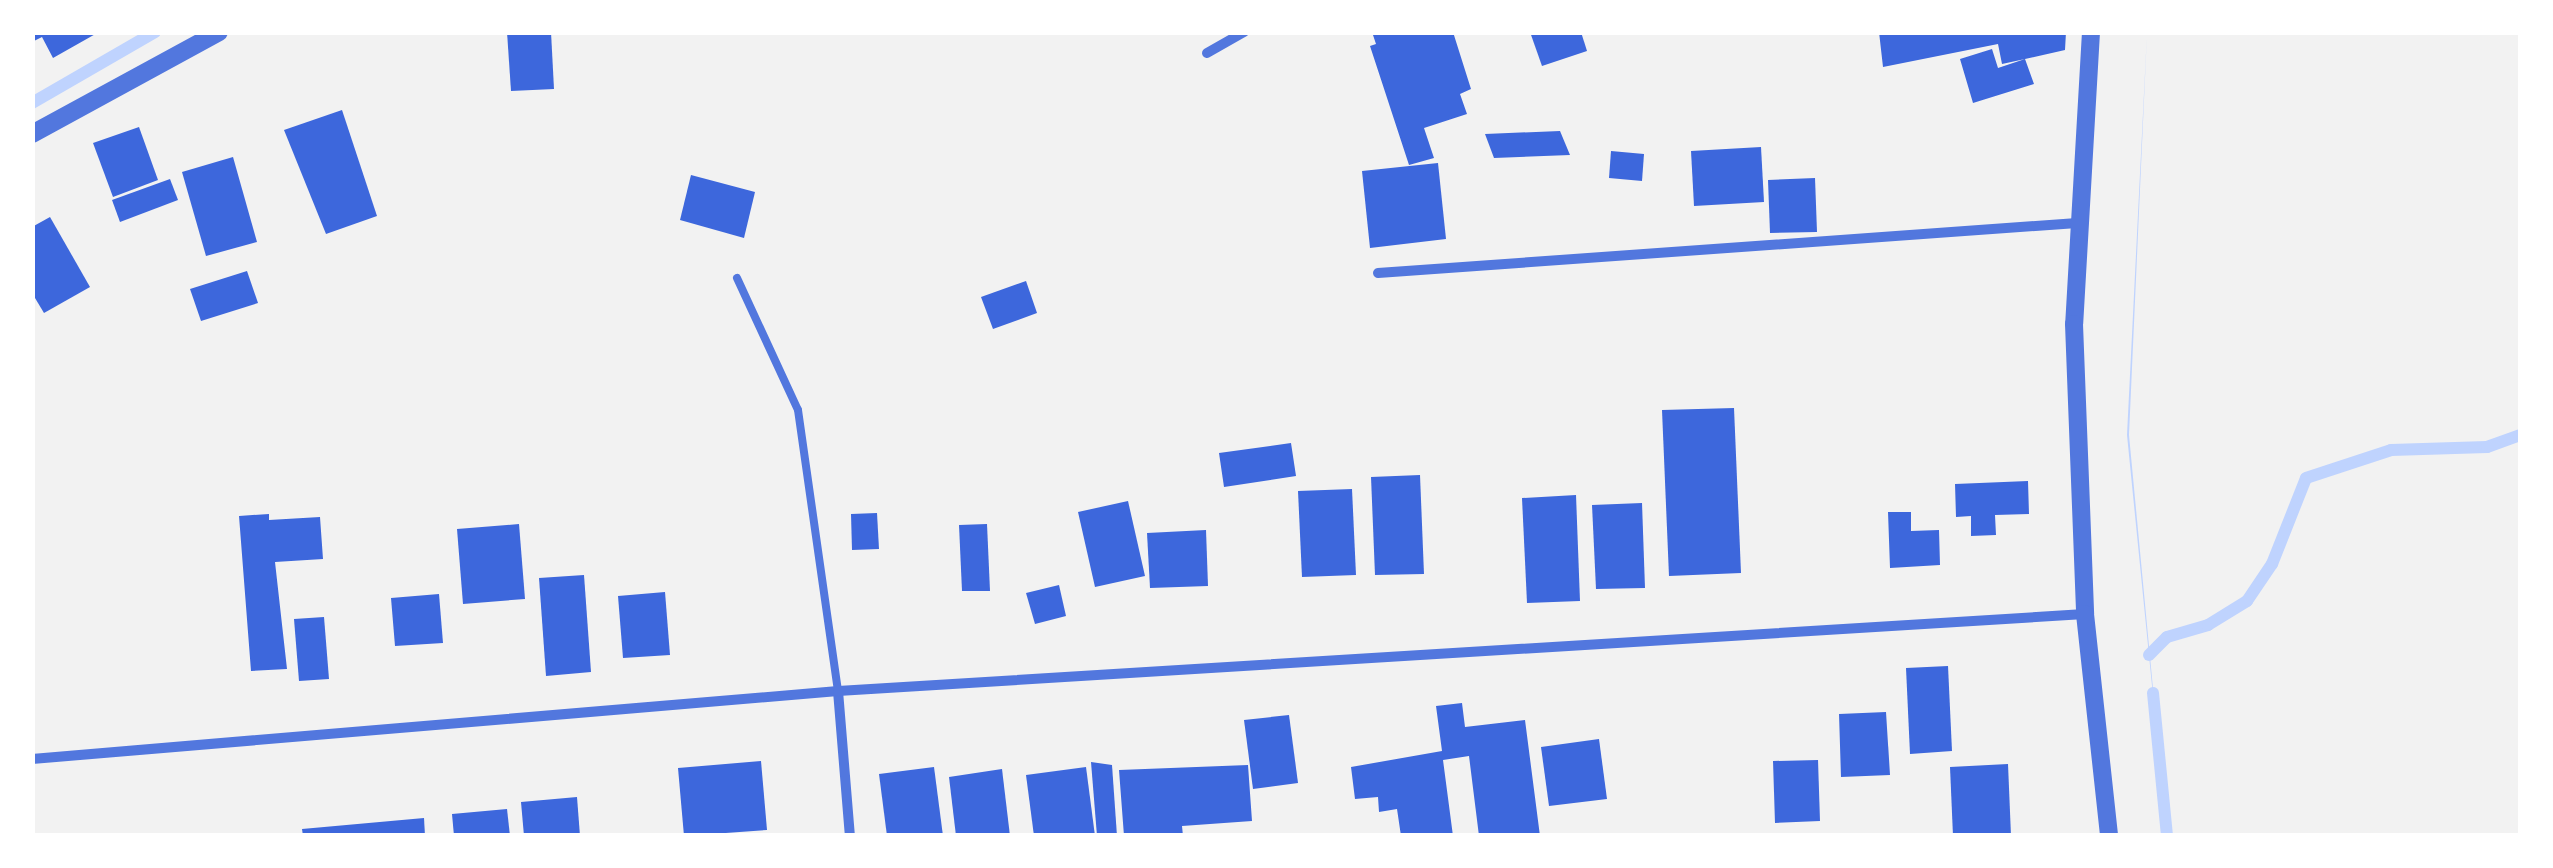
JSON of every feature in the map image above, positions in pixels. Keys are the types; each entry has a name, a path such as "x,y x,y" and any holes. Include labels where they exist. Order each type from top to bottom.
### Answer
{"street":[{"path":"32,134 219,32"},
{"path":"1207,53 1244,32"},
{"path":"2091,32 2077,223 2075,364 2086,614 2109,836"},
{"path":"1378,273 2077,223"},
{"path":"32,759 838,690 2086,614"},
{"path":"838,690 850,836"}],"lane":[{"path":"737,278 798,410 838,690"}],"water":[{"path":"2147,33 2129,435 2167,836 2127,435"}],"building":[{"path":"32,32 99,32 53,58 42,37 32,42"},
{"path":"507,32 551,32 554,89 511,91"},
{"path":"1372,32 1453,32 1471,89 1460,94 1467,114 1424,128 1434,158 1409,165 1370,46 1376,44"},
{"path":"1530,32 1581,32 1587,51 1542,66"},
{"path":"1879,32 2066,32 2065,50 2002,64 1998,44 1883,67"},
{"path":"1992,49 1998,68 2025,59 2034,84 1973,103 1960,59"},
{"path":"342,110 377,216 326,234 284,130"},
{"path":"139,127 158,180 113,197 93,143"},
{"path":"1560,131 1570,155 1494,158 1485,134"},
{"path":"1761,147 1764,202 1694,206 1691,151"},
{"path":"1611,151 1644,154 1642,181 1609,178"},
{"path":"233,157 257,242 206,256 182,172"},
{"path":"1438,163 1446,239 1370,248 1362,171"},
{"path":"691,175 755,192 744,238 680,220"},
{"path":"1815,178 1817,232 1770,233 1768,180"},
{"path":"170,179 178,200 120,222 112,200"},
{"path":"50,217 90,287 44,313 32,293 32,227"},
{"path":"247,271 258,303 201,321 190,289"},
{"path":"1026,281 1037,313 993,329 981,297"},
{"path":"1734,408 1741,573 1669,576 1662,410"},
{"path":"1291,443 1296,476 1224,487 1219,453"},
{"path":"1420,475 1424,574 1375,575 1371,477"},
{"path":"2028,481 2029,514 1995,515 1996,535 1971,536 1971,516 1956,517 1955,484"},
{"path":"1352,489 1356,575 1302,577 1298,491"},
{"path":"1576,495 1580,601 1527,603 1522,498"},
{"path":"1128,501 1145,576 1095,587 1078,512"},
{"path":"1642,503 1645,588 1596,589 1592,505"},
{"path":"1888,512 1911,512 1911,531 1939,530 1940,565 1890,568"},
{"path":"877,513 879,549 852,550 851,514"},
{"path":"269,514 269,520 320,517 323,559 275,562 287,669 251,671 239,516"},
{"path":"519,524 525,599 463,604 457,529"},
{"path":"987,524 990,591 962,591 959,525"},
{"path":"1206,530 1208,586 1150,588 1147,533"},
{"path":"584,575 591,672 546,676 539,578"},
{"path":"1059,585 1066,616 1035,624 1026,593"},
{"path":"665,592 670,655 623,658 618,596"},
{"path":"439,594 443,643 395,646 391,598"},
{"path":"324,617 329,679 299,681 294,619"},
{"path":"1948,666 1952,751 1910,754 1906,668"},
{"path":"1462,703 1465,727 1525,720 1540,836 1479,836 1469,756 1443,760 1453,836 1401,836 1397,809 1379,812 1378,797 1355,799 1351,767 1442,751 1436,706"},
{"path":"1886,712 1890,775 1841,777 1839,714"},
{"path":"1289,715 1298,783 1253,789 1244,720"},
{"path":"1599,739 1607,799 1549,806 1541,747"},
{"path":"1818,760 1820,821 1775,823 1773,761"},
{"path":"761,761 767,830 684,836 678,768"},
{"path":"1091,762 1112,765 1117,836 1097,836"},
{"path":"2008,764 2011,836 1953,836 1950,767"},
{"path":"1248,765 1252,821 1182,826 1183,836 1124,836 1119,770"},
{"path":"934,767 943,836 887,836 879,774"},
{"path":"1086,767 1095,836 1034,836 1026,775"},
{"path":"1002,769 1010,836 956,836 949,777"},
{"path":"577,797 580,836 524,836 521,802"},
{"path":"507,809 510,836 454,836 452,814"},
{"path":"424,818 425,836 303,836 302,829"}],"waterway":[{"path":"32,103 155,32"},
{"path":"2149,655 2167,637 2208,625 2247,601 2272,564 2306,478 2391,450 2487,447 2520,435"},
{"path":"2153,693 2167,836"}]}
